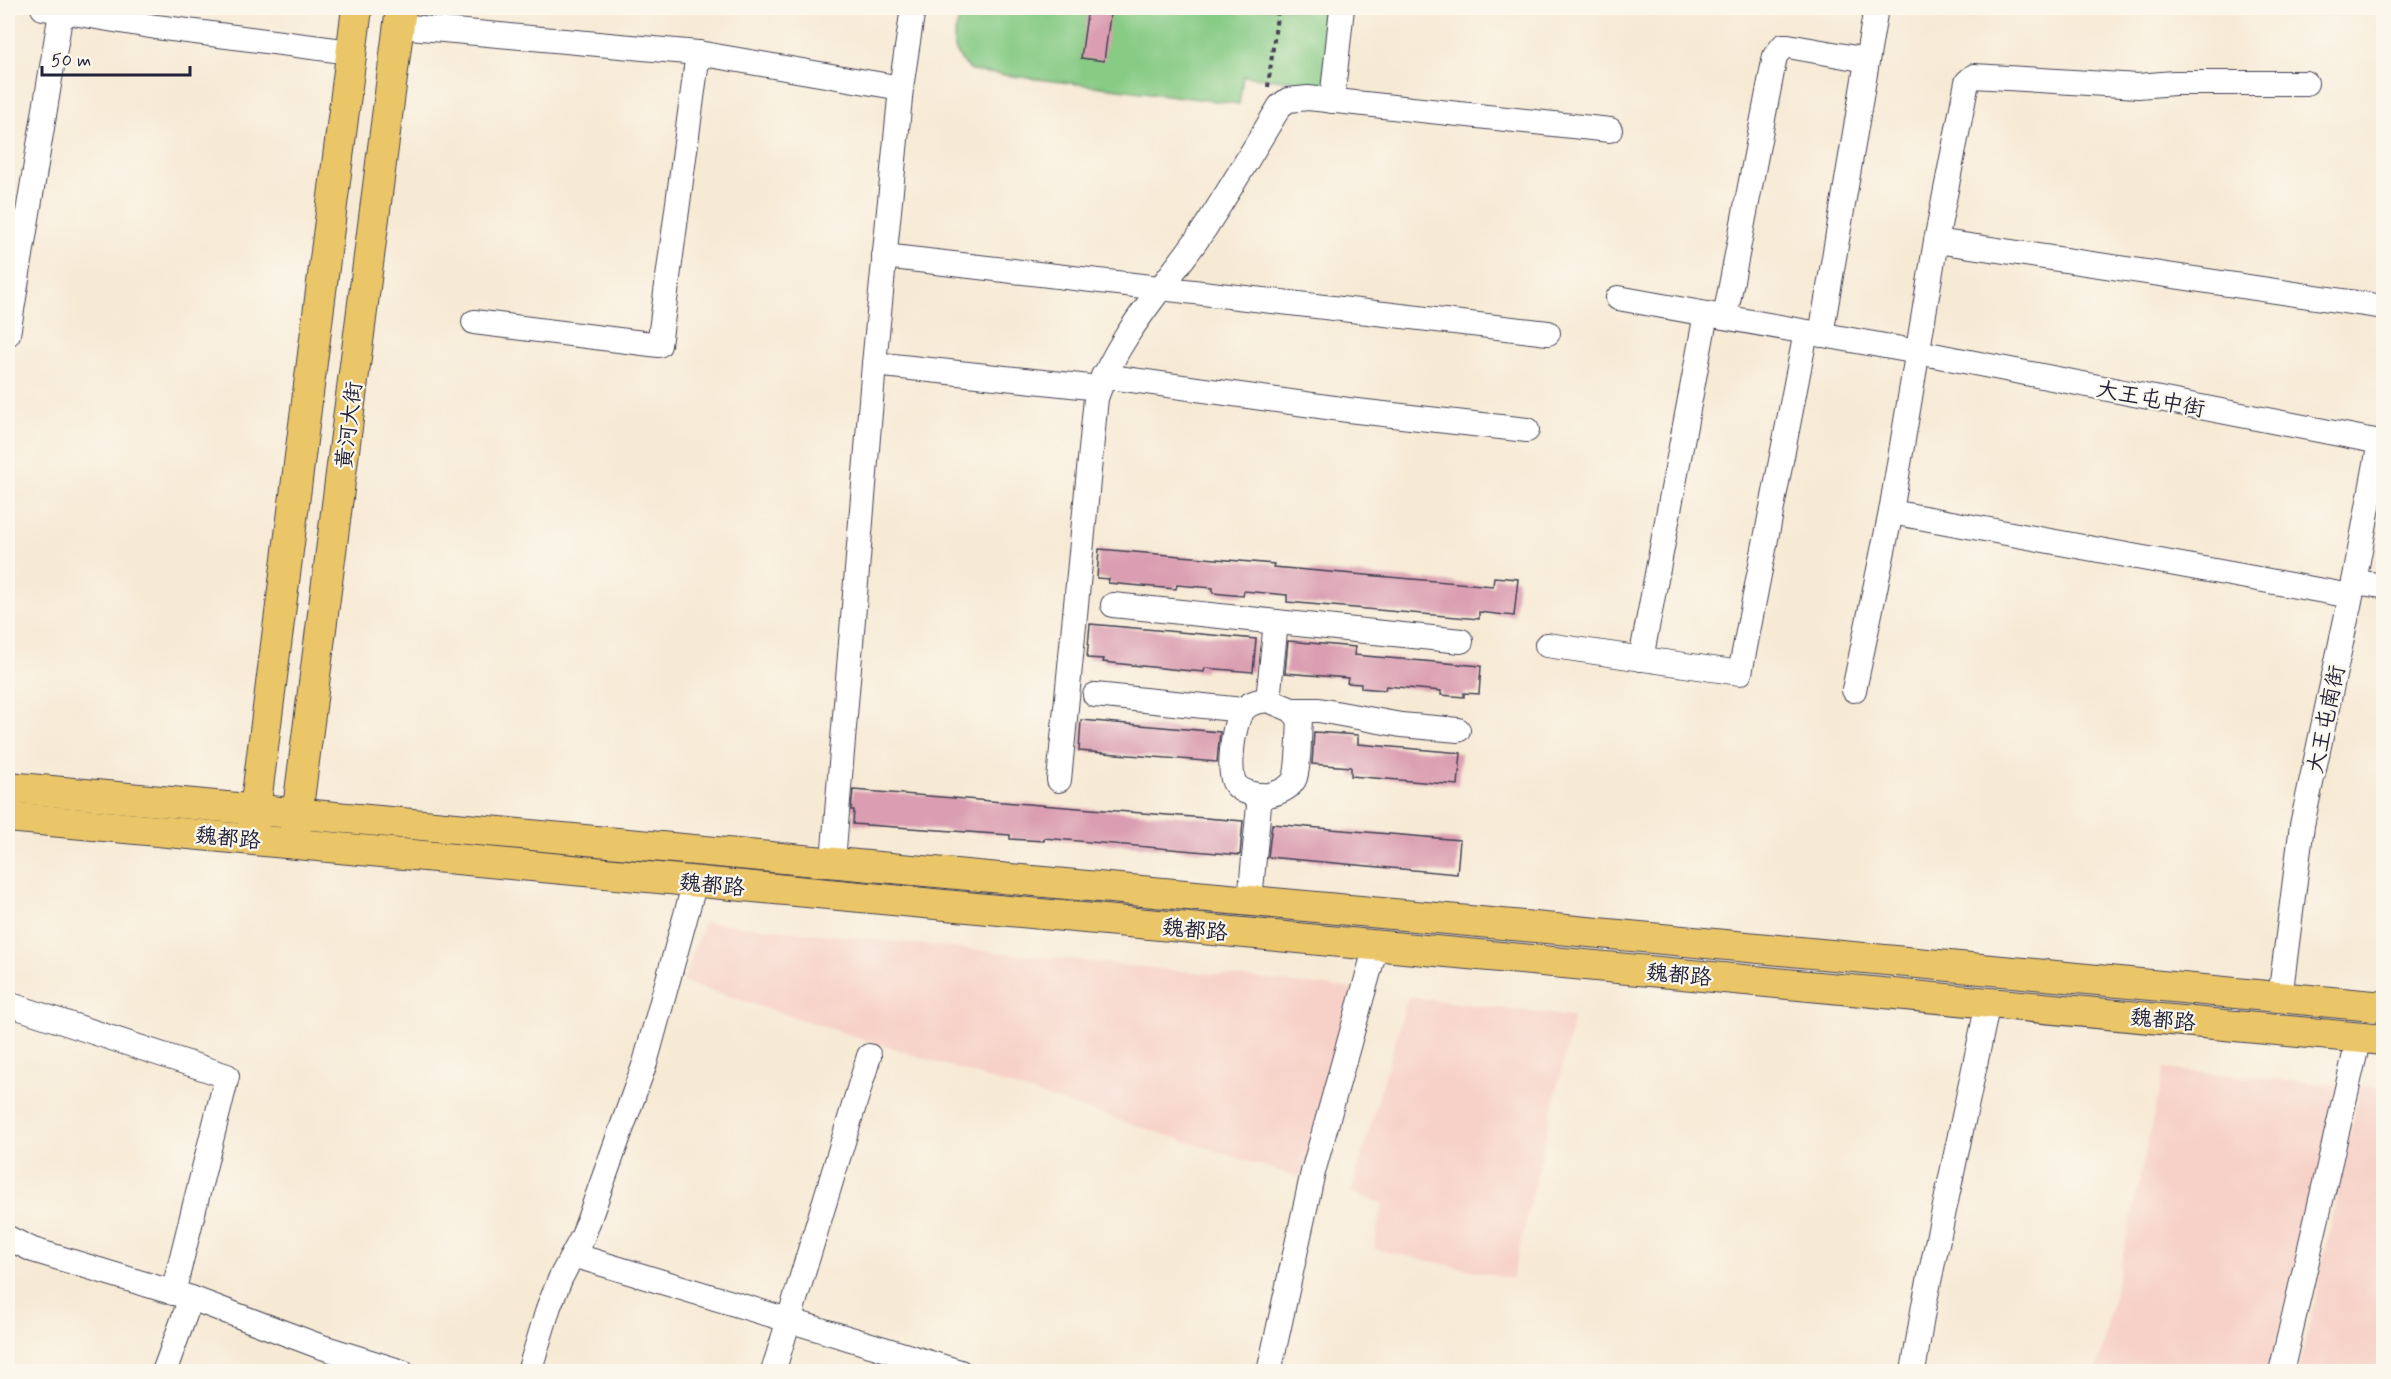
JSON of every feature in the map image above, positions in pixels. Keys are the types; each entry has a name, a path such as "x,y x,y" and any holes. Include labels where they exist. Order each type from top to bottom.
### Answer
{"main road":[{"name":"黄河大街","path":"250,839 256,808 357,8"},
{"name":"黄河大街","path":"293,843 400,17"},
{"name":"魏都路","path":"8,787 834,861 2384,1008"},
{"name":"魏都路","path":"8,817 2371,1039"}],"street":[{"path":"834,861 884,256 901,88 913,8"},
{"path":"1332,101 1342,8"},
{"path":"1547,645 1740,673 1813,333 1867,60 1875,8"},
{"path":"8,334 52,10 156,27 351,52"},
{"path":"400,17 698,53 901,88"},
{"path":"1641,659 1715,316 1775,56 1783,46 1788,46 1867,60"},
{"path":"474,322 659,345 698,53"},
{"path":"1854,690 1891,512 1936,240 1967,82 1974,76 2138,86 2174,82 2306,82"},
{"path":"1059,780 1096,398 1101,382 1116,352 1205,228 1280,106 1288,100 1308,98 1610,130"},
{"path":"1936,240 2384,306"},
{"path":"884,256 1548,333"},
{"name":"大王屯中街","path":"1618,298 1918,352 2382,441"},
{"path":"874,364 1101,382 1527,430"},
{"name":"大王屯南街","path":"2280,998 2302,825 2382,441"},
{"path":"1891,512 2353,589 2384,586"},
{"path":"1113,605 1461,641"},
{"path":"1268,700 1276,622"},
{"path":"1095,695 1243,710"},
{"path":"1292,710 1300,720 1295,778 1288,786 1275,793 1260,795 1242,790 1235,784 1231,771 1235,727 1243,710 1256,701 1268,700 1292,710 1328,711 1401,725 1458,730"},
{"path":"1250,900 1260,795"},
{"path":"529,1371 549,1306 583,1236 645,1063 695,882"},
{"path":"1269,1371 1313,1172 1376,946"},
{"path":"1913,1371 1924,1305 1988,1003"},
{"path":"8,1005 227,1076 182,1296 164,1371"},
{"path":"2281,1371 2371,1039"},
{"path":"773,1371 869,1056"},
{"path":"8,1238 33,1250 182,1296 319,1346 402,1371"},
{"path":"573,1255 960,1371"}],"path":[{"path":"1268,89 1278,8"}],"shaded area":[{"path":"704,922 1356,989 1305,1179 683,982"},
{"path":"1408,997 1574,1017 1512,1279 1374,1249 1383,1204 1351,1193"},
{"path":"2164,1069 2341,1085 2269,1371 2097,1372"},
{"path":"2360,1086 2383,1088 2383,1371 2299,1371"}],"green space":[{"path":"965,8 1332,8 1325,84 1243,76 1239,104 972,71 958,56 954,41 954,34"}],"building":[{"path":"1088,8 1111,8 1104,61 1081,58"},
{"path":"1099,549 1493,586 1494,577 1518,579 1514,616 1479,612 1479,619 1287,602 1287,595 1244,591 1243,596 1213,593 1213,588 1177,585 1176,589 1108,583 1109,579 1097,578"},
{"path":"1090,624 1256,639 1253,672 1205,668 1204,672 1103,662 1104,659 1087,658"},
{"path":"1288,641 1355,647 1354,655 1481,666 1479,694 1464,693 1464,697 1441,695 1441,691 1386,686 1385,690 1361,688 1361,684 1347,683 1348,678 1285,673"},
{"path":"1081,720 1220,732 1217,762 1079,751"},
{"path":"1314,732 1358,735 1358,744 1461,753 1458,785 1351,776 1351,767 1312,764"},
{"path":"853,790 1243,821 1240,855 1044,838 1044,841 1010,839 1010,835 853,824 854,810 851,810"},
{"path":"1272,824 1460,840 1457,874 1268,857"}]}
